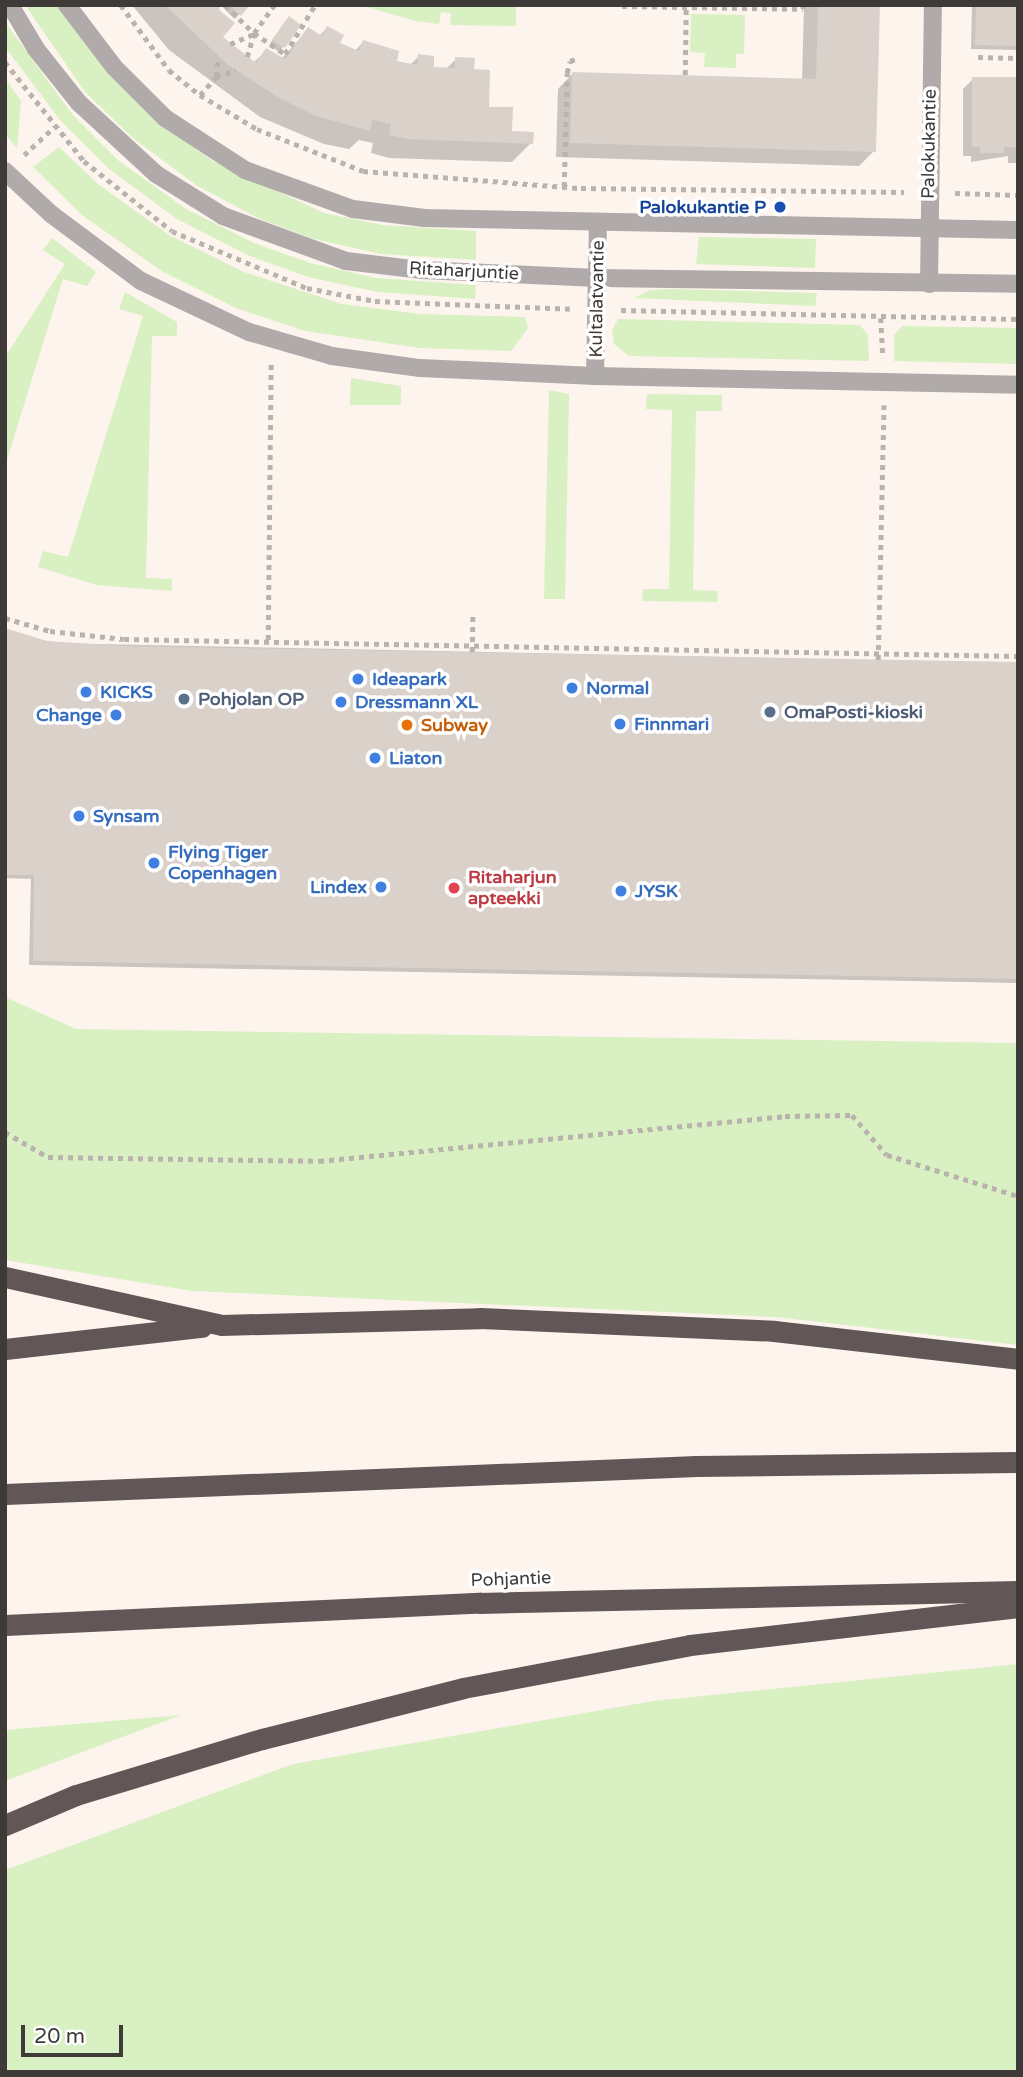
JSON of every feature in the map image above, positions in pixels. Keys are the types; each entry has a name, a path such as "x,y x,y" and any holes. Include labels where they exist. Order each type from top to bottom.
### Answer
{"highway":[{"path":"5,1277 221,1325"},
{"path":"5,1349 221,1325 480,1318 774,1331 1018,1359"},
{"path":"5,1494 696,1466 1018,1462"},
{"name":"Pohjantie","path":"5,1625 479,1603 1018,1591"},
{"path":"5,1825 90,1791 262,1739 463,1688 690,1645 1018,1607"}],"street":[{"name":"Ritaharjuntie","path":"10,5 36,49 100,126 156,174 223,216 346,261 422,270 598,278 1018,284"},
{"path":"67,5 114,67 165,118 218,154 280,186 328,203 384,214 598,222 1018,230"},
{"name":"Palokukantie","path":"929,284 928,192 933,5"},
{"path":"6,171 51,214 141,281 272,340 332,356 419,368 595,376 1018,385"},
{"name":"Kultalatvantie","path":"595,376 598,222"}],"path":[{"path":"121,5 169,69 200,95 257,129 363,171 564,187 1018,195"},
{"path":"225,5 254,33 285,54 315,5"},
{"path":"247,57 254,33 274,5"},
{"path":"622,6 803,9 803,5"},
{"path":"685,75 686,7"},
{"path":"230,44 254,33"},
{"path":"978,57 1018,58"},
{"path":"216,77 218,58"},
{"path":"564,187 567,73 570,61 579,58"},
{"path":"200,95 216,77 236,71"},
{"path":"6,171 54,127"},
{"path":"878,660 884,382 881,318"},
{"path":"268,640 272,340"},
{"path":"472,652 473,613"},
{"path":"5,618 50,631 124,639 1018,656"},
{"path":"5,1132 48,1157 319,1161 785,1116 852,1115 887,1155 1018,1196"}],"green space":[{"path":"25,5 58,5 108,74 159,123 213,161 324,213 382,225 476,231 476,260 381,254 314,239 260,219 196,185 134,139 85,92"},
{"path":"359,5 516,5 516,26 450,25 451,13 441,12 439,24 416,21"},
{"path":"691,14 745,15 744,54 736,54 736,68 704,67 705,53 690,52"},
{"path":"5,22 72,114 119,161 186,209 254,243 310,263 376,278 476,285 475,299 378,292 308,277 250,256 177,219 109,169 60,120 5,47"},
{"path":"5,78 21,101 17,148 5,134"},
{"path":"59,147 98,184 169,235 244,272 342,304 420,314 525,317 528,328 511,351 420,348 305,331 236,308 163,272 82,215 33,167"},
{"path":"699,237 816,239 815,268 696,264"},
{"path":"52,238 96,272 87,286 63,279 5,466 5,357 65,264 43,250"},
{"path":"650,290 817,293 815,306 634,298"},
{"path":"125,292 177,322 177,336 152,336 146,578 172,579 172,591 97,585 38,567 43,551 68,557 143,316 119,309"},
{"path":"618,319 860,325 868,335 869,361 629,356 614,344 612,330"},
{"path":"902,326 1018,328 1018,364 894,361 894,335"},
{"path":"351,378 401,386 401,405 350,405"},
{"path":"549,390 569,394 565,599 544,599"},
{"path":"647,394 722,395 722,411 696,411 693,590 718,591 717,602 642,601 643,589 669,589 672,410 646,409"},
{"path":"5,997 76,1029 1018,1043 1018,1345 776,1317 192,1291 5,1260"},
{"path":"1018,1664 1018,2072 5,2072 5,1870 293,1764 653,1701"},
{"path":"181,1715 5,1781 5,1730"}],"building":[{"path":"165,5 221,5 218,9 235,23 223,37 256,63 266,48 285,59 308,27 322,36 327,26 344,35 340,43 359,51 363,40 399,51 397,61 417,65 418,54 434,56 434,67 455,68 455,57 475,58 474,69 490,70 489,107 513,107 512,131 534,132 533,144 408,139 389,135 391,124 372,120 370,131 316,116 279,98 228,65"},
{"path":"229,5 250,5 241,16"},
{"path":"818,5 880,5 876,152 570,143 572,72 816,79"},
{"path":"976,5 1018,5 1018,46 975,45"},
{"path":"289,16 301,25 285,48 272,40"},
{"path":"972,77 1018,77 1018,147 1004,147 1004,153 980,153 980,147 972,147"},
{"path":"5,628 47,641 123,646 1018,662 1018,979 33,961 34,875 5,875"}],"place":[{"name":"Palokukantie P","path":"780,207"},
{"name":"Ideapark","path":"358,679"},
{"name":"Normal","path":"572,688"},
{"name":"KICKS","path":"86,692"},
{"name":"Pohjolan OP","path":"184,699"},
{"name":"Dressmann XL","path":"341,702"},
{"name":"OmaPosti-kioski","path":"770,712"},
{"name":"Change","path":"116,715"},
{"name":"Finnmari","path":"620,724"},
{"name":"Subway","path":"407,725"},
{"name":"Liaton","path":"375,758"},
{"name":"Synsam","path":"79,816"},
{"name":"Flying Tiger Copenhagen","path":"154,863"},
{"name":"Lindex","path":"381,887"},
{"name":"Ritaharjun apteekki","path":"454,888"},
{"name":"JYSK","path":"621,891"}]}
